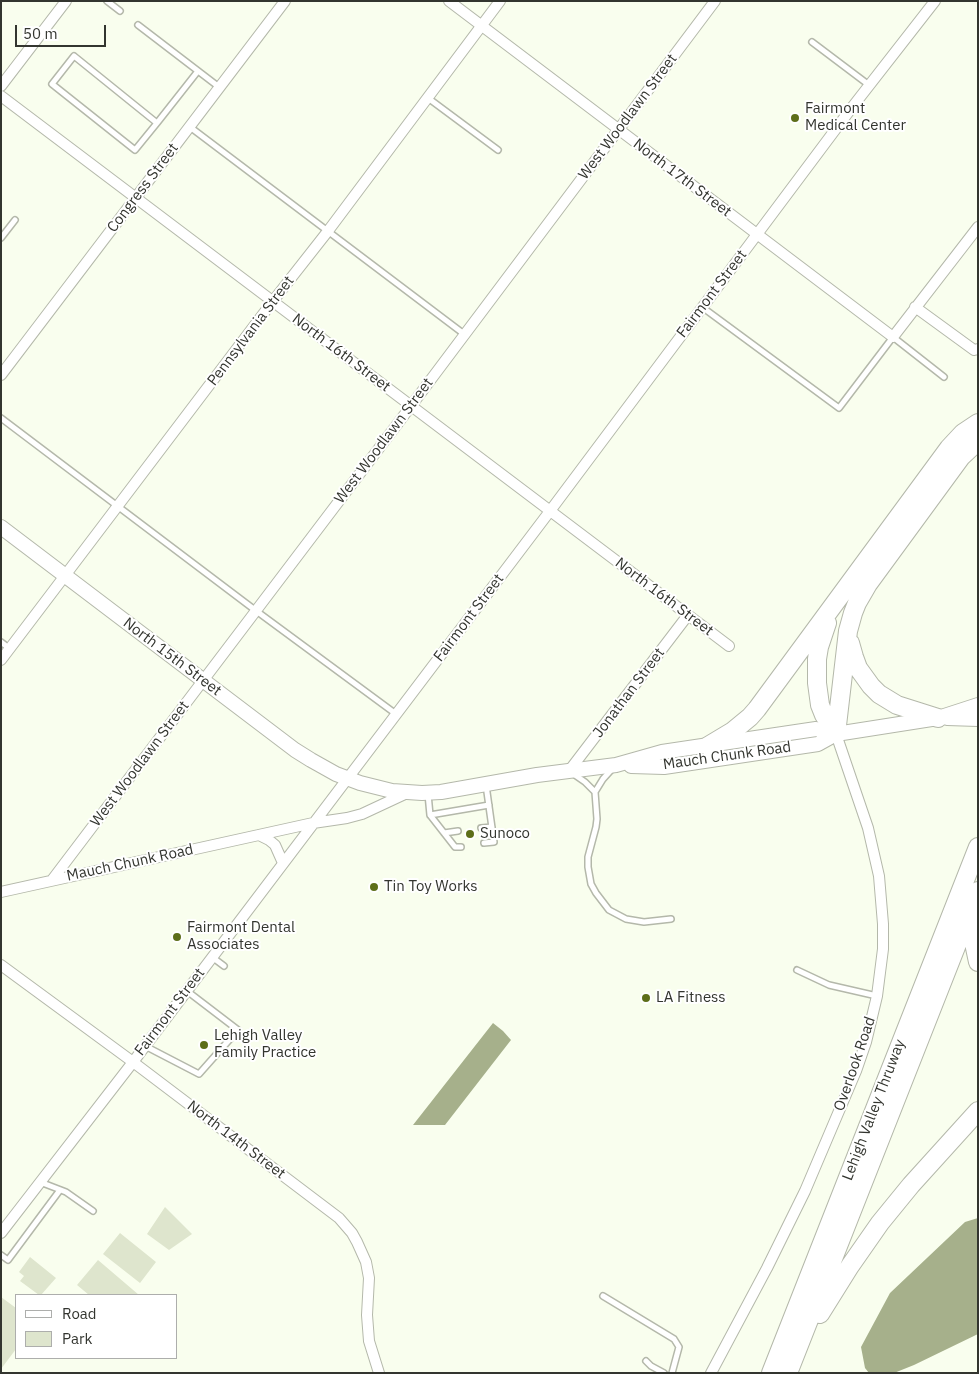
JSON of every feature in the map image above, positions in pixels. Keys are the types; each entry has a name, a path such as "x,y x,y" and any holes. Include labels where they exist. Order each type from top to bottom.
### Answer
{"highway":[{"path":"708,746 733,731 750,717 764,701 949,448 963,433 978,423"},
{"path":"836,734 848,631 853,612 862,592 961,457 978,441"},
{"path":"836,602 819,647 816,671 820,705 836,734"},
{"path":"848,631 858,668 879,694 897,705 938,718"},
{"name":"Lehigh Valley Thruway","path":"771,1373 978,847"},
{"path":"978,891 974,943 978,962"},
{"name":"Lehigh Valley Thruway","path":"788,1373 978,891"},
{"path":"796,1353 850,1266 880,1223 978,1111"}],"main road":[{"name":"North 15th Street","path":"1,527 295,750 324,768 347,778"},
{"name":"Mauch Chunk Road","path":"616,765 664,767 818,744 836,734 938,718 978,705"},
{"name":"Mauch Chunk Road","path":"938,718 978,720"},
{"name":"Mauch Chunk Road","path":"347,778 375,787 428,793 616,765 662,752 816,729 836,734"}],"street":[{"path":"1,86 66,1"},
{"name":"Congress Street","path":"1,375 284,1"},
{"name":"North 17th Street","path":"449,1 892,337"},
{"name":"Pennsylvania Street","path":"1,660 6,646 65,576 118,507 500,1"},
{"name":"West Woodlawn Street","path":"52,880 715,1"},
{"name":"Fairmont Street","path":"1,1233 187,991 702,306 935,1"},
{"name":"North 16th Street","path":"1,96 729,646"},
{"path":"892,337 978,227"},
{"path":"915,307 974,350 978,349"},
{"name":"Jonathan Street","path":"570,771 688,614"},
{"name":"Overlook Road","path":"711,1373 768,1268 809,1182 856,1070 866,1042 876,996 883,949 884,924 879,876 868,828 836,734"},
{"name":"Mauch Chunk Road","path":"1,892 313,823 347,818 362,814 408,792"},
{"path":"259,836 269,840 274,845 283,863"},
{"name":"North 14th Street","path":"1,965 339,1218 352,1233 361,1251 367,1270 369,1278 369,1341 379,1373"}],"lane":[{"path":"107,1 120,11"},
{"path":"138,25 219,88"},
{"path":"812,42 869,85"},
{"path":"157,123 74,56 52,84 135,150 157,123 198,71"},
{"path":"428,98 498,150"},
{"path":"190,126 465,334"},
{"path":"1,238 15,220"},
{"path":"702,306 840,408 892,337 944,377"},
{"path":"1,418 396,714"},
{"path":"616,765 603,779 595,792 597,819 588,857 589,876 596,893 609,910 626,919 644,922 671,919"},
{"path":"570,771 595,792"},
{"path":"484,843 494,842 486,784"},
{"path":"428,793 430,816 455,848 461,847"},
{"path":"430,816 489,804"},
{"path":"481,828 492,827"},
{"path":"444,833 458,831"},
{"path":"212,957 224,966"},
{"path":"797,970 829,985 876,996"},
{"path":"144,1046 199,1074 238,1030 187,991"},
{"path":"40,1182 66,1192 93,1211"},
{"path":"1,1255 8,1260 60,1190"},
{"path":"603,1296 674,1338 679,1346 672,1373"},
{"path":"646,1361 664,1373"}],"green space":[{"path":"165,1207 192,1234 169,1250 147,1234"},
{"path":"120,1233 156,1262 140,1283 103,1254"},
{"path":"30,1257 56,1278 42,1294 38,1294 20,1281 24,1276 19,1272"},
{"path":"98,1260 138,1294 88,1294 77,1285"},
{"path":"1,1297 15,1307 15,1350 1,1369"}],"shaded area":[{"path":"493,1023 511,1040 445,1125 413,1125"},
{"path":"978,1218 978,1334 894,1373 869,1373 865,1368 861,1347 890,1293 965,1222"}],"place":[{"name":"Fairmont Medical Center","path":"795,118"},
{"name":"Sunoco","path":"470,834"},
{"name":"Tin Toy Works","path":"374,887"},
{"name":"Fairmont Dental Associates","path":"177,937"},
{"name":"LA Fitness","path":"646,998"},
{"name":"Lehigh Valley Family Practice","path":"204,1045"}]}
